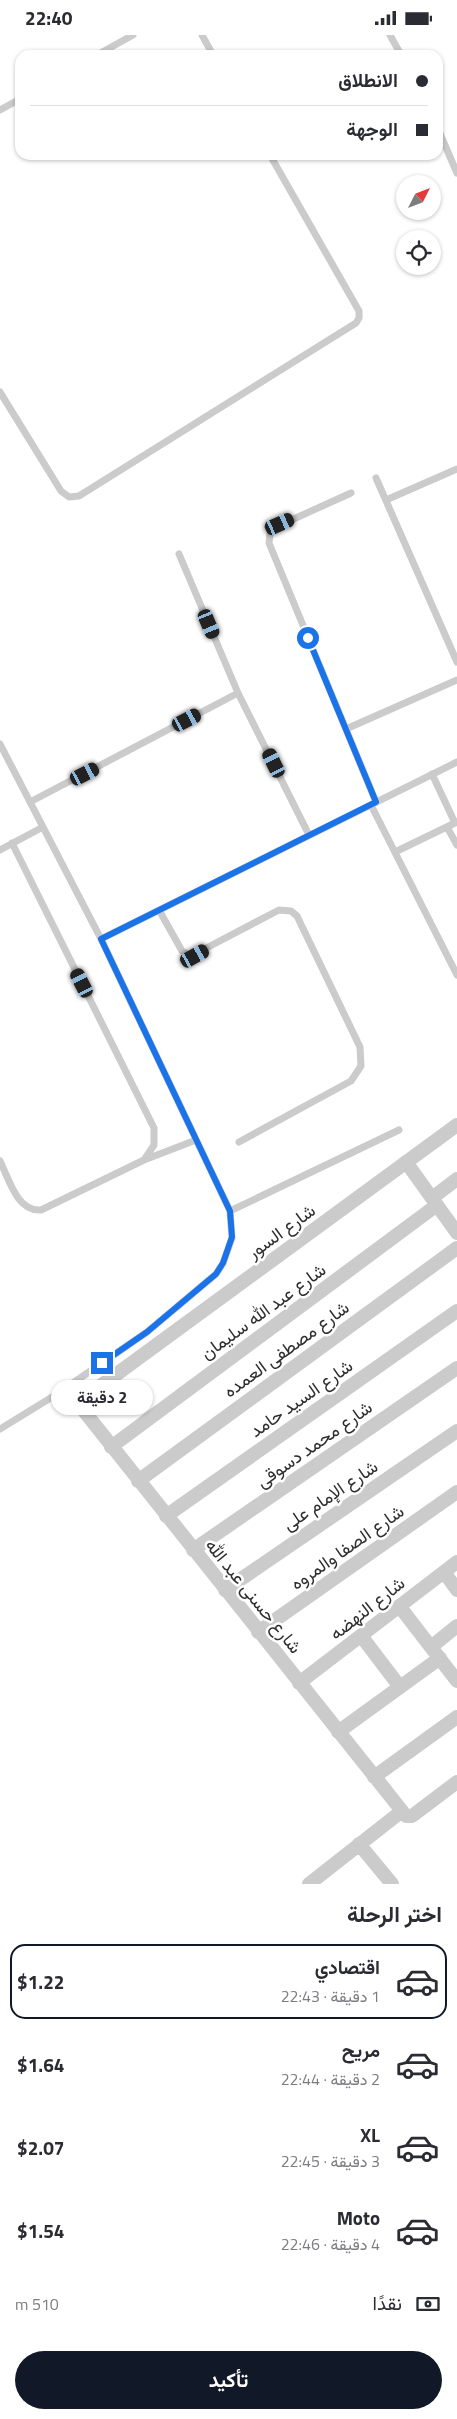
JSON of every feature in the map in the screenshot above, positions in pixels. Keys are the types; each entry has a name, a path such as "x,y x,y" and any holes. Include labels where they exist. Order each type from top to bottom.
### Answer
{"street":[{"name":"شارع السور","path":"80,1404 84,1398 457,1125"},
{"path":"406,1162 457,1233"},
{"name":"شارع عبد الله سليمان","path":"110,1447 435,1202 457,1179"},
{"name":"شارع مصطفى العمده","path":"138,1481 457,1248"},
{"name":"شارع السيد حامد","path":"166,1516 457,1311"},
{"name":"شارع محمد دسوقى","path":"193,1550 457,1368"},
{"name":"شارع حسنى عبد الله","path":"80,1404 81,1410 110,1447 402,1811"},
{"name":"شارع الإمام على","path":"225,1590 457,1431"},
{"name":"شارع الصفا والمروه","path":"258,1632 457,1492"},
{"name":"شارع النهضه","path":"299,1683 362,1637 457,1562"},
{"path":"444,1572 457,1590"},
{"path":"400,1607 457,1681"},
{"path":"431,1647 457,1626"},
{"path":"362,1637 400,1687"},
{"path":"338,1732 440,1659"},
{"path":"374,1777 457,1717"},
{"path":"313,1883 402,1811 406,1816 412,1816 457,1782"},
{"path":"359,1844 392,1884"}],"lane":[{"path":"106,50 133,35"},
{"path":"202,35 210,50"},
{"path":"390,35 398,50"},
{"path":"0,110 15,102"},
{"path":"443,141 457,173"},
{"path":"0,391 61,491 69,497 79,496 356,323 359,318 359,311 273,160"},
{"path":"386,500 457,469"},
{"path":"376,478 457,662"},
{"path":"351,493 276,527 270,534 269,543 346,729 373,803 395,852 457,975"},
{"path":"179,554 238,693 309,835"},
{"path":"346,729 457,680"},
{"path":"30,803 238,693"},
{"path":"0,744 101,939 230,1211 232,1237 223,1263 216,1274 147,1332 57,1394 0,1429"},
{"path":"101,939 457,762"},
{"path":"395,852 456,823 432,774"},
{"path":"0,850 43,827"},
{"path":"447,827 457,845"},
{"path":"12,843 154,1128 154,1145 144,1161"},
{"path":"159,910 182,951 191,956 279,910 291,911 297,916 360,1047 361,1066 351,1081 239,1142"},
{"path":"230,1211 399,1130"},
{"path":"0,1161 21,1202 30,1209 36,1210 47,1208 144,1161 196,1140"}],"route":[{"path":"102,1363 147,1332 216,1274 229,1251 232,1224 230,1211 101,939 376,802 308,638"}]}
